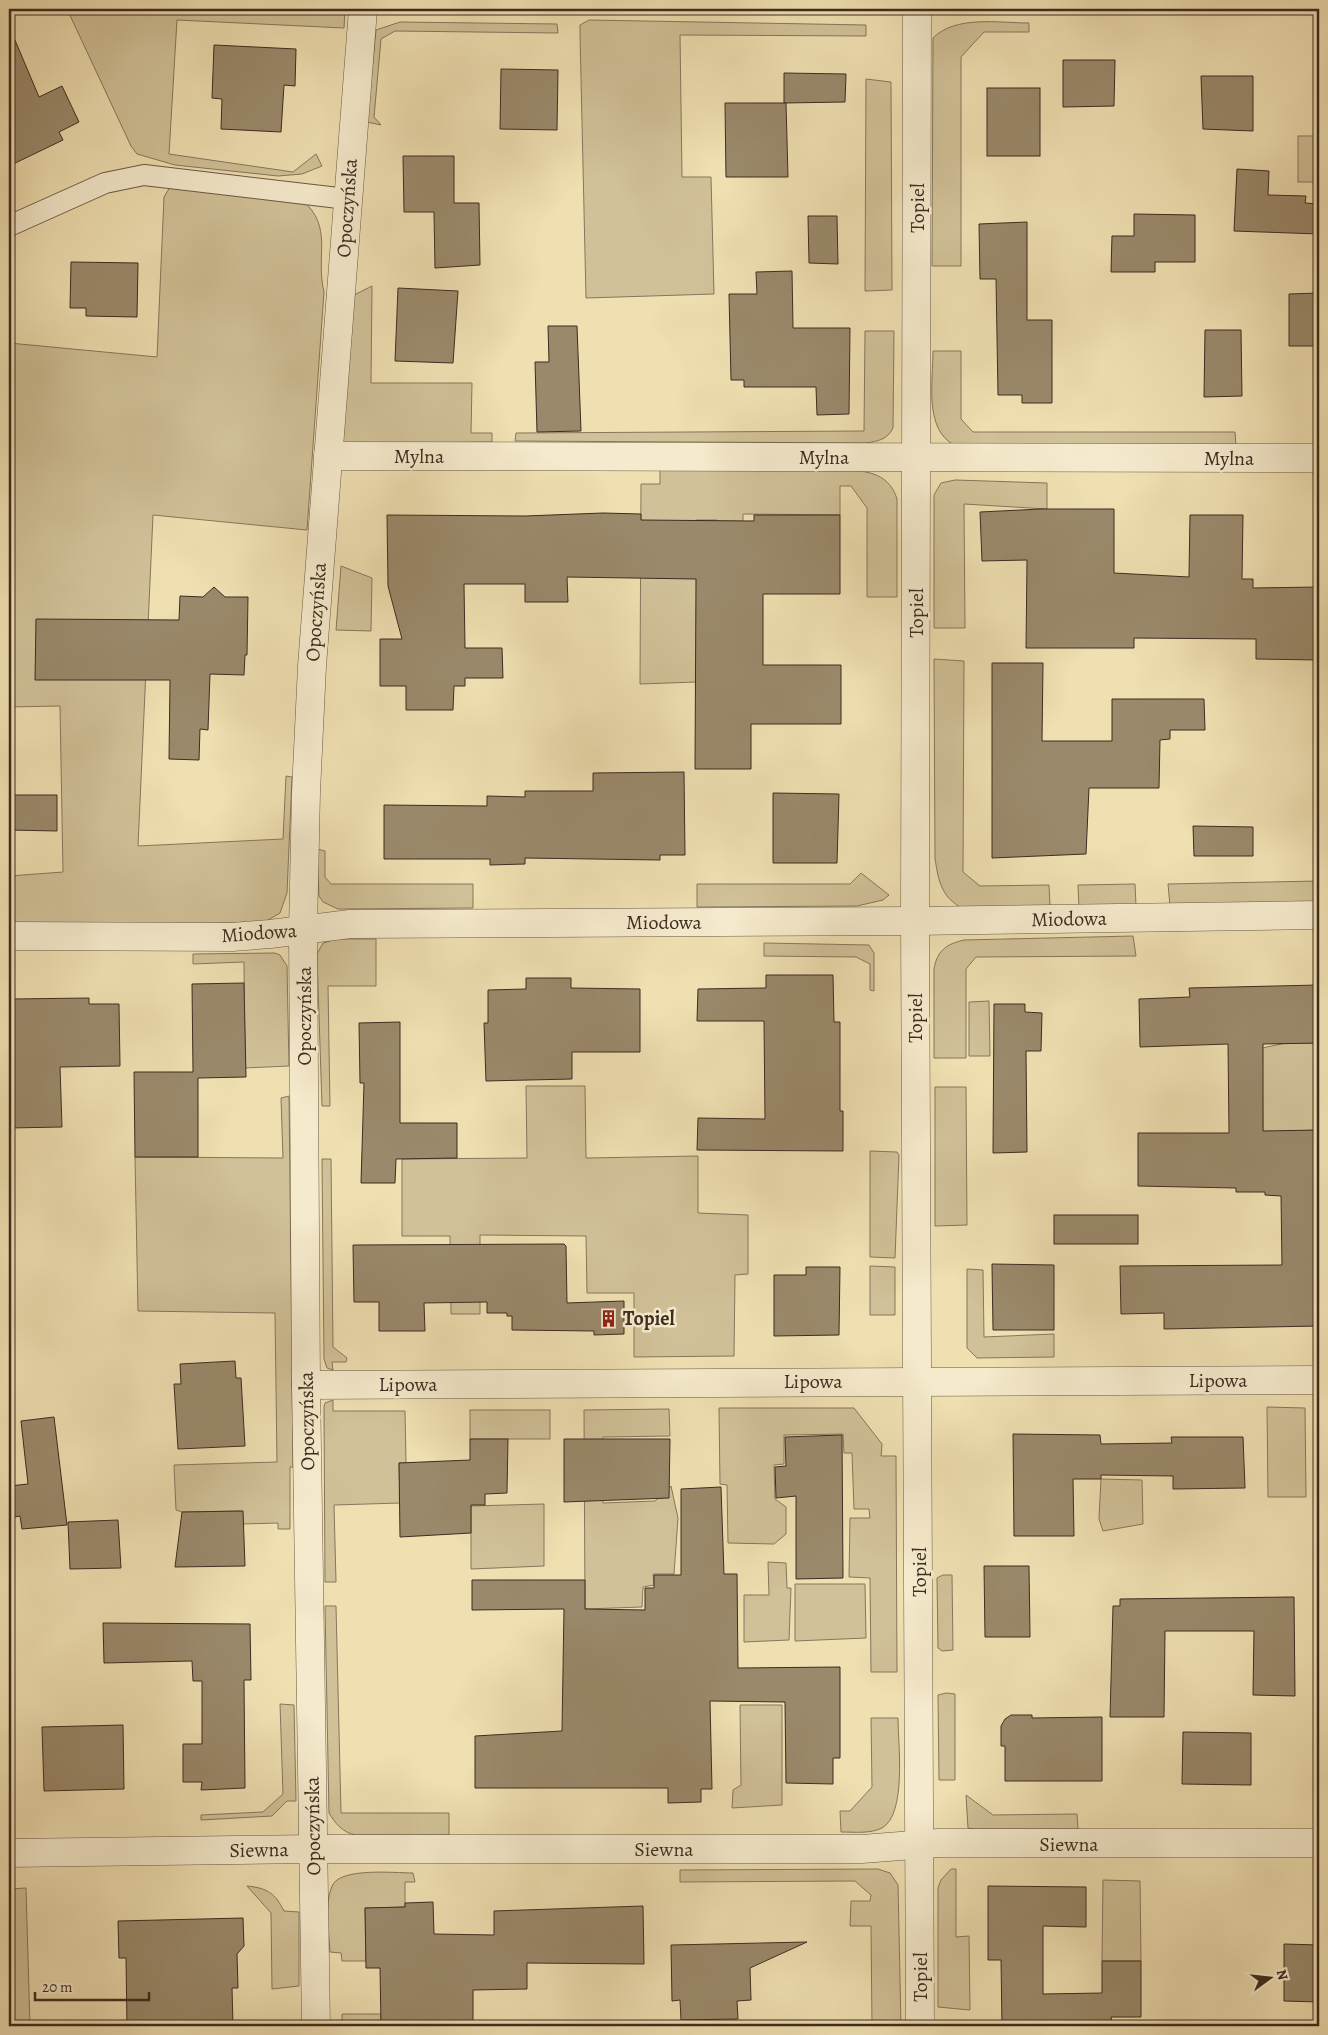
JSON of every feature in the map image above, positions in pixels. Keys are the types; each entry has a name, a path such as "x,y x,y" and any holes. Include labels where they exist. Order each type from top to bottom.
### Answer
{"street":[{"name":"Opoczyńska","path":"316,2026 306,1384 304,930 306,792 312,666 362,9"},
{"name":"Topiel","path":"917,9 915,921 920,2026"},
{"name":"Mylna","path":"328,456 1319,458"},
{"name":"Miodowa","path":"9,936 232,936 350,924 915,921 1319,915"},
{"name":"Lipowa","path":"306,1384 917,1380 1319,1380"},
{"name":"Siewna","path":"9,1853 313,1849 862,1849 920,1845 1319,1843"}],"lane":[{"path":"9,226 105,183 144,175 347,199"}],"shaded area":[{"path":"67,9 345,9 344,28 177,20 169,154 293,172 316,154 322,166 302,174 278,176 175,165 137,154 131,146"},
{"path":"589,20 866,25 866,36 680,35 682,177 711,177 714,294 586,298 580,25"},
{"path":"400,22 557,24 558,33 395,31 381,39 374,117 381,125 367,122 376,30"},
{"path":"966,23 1029,23 1029,32 984,32 961,57 961,266 932,266 933,38 953,26"},
{"path":"866,79 891,82 892,290 865,291"},
{"path":"1298,136 1319,136 1319,182 1298,182"},
{"path":"170,187 302,200 312,210 321,231 321,266 324,292 307,530 153,515 138,846 283,839 286,776 292,777 287,893 280,913 263,923 9,925 9,876 63,872 60,706 9,707 9,343 157,357 164,197"},
{"path":"372,286 371,383 472,383 471,433 492,433 492,442 342,444 354,295"},
{"path":"865,331 894,331 893,428 888,435 878,441 866,443 515,441 516,433 864,431"},
{"path":"933,351 961,351 961,419 973,432 1235,432 1236,446 954,445 944,438 934,416 932,403"},
{"path":"660,469 859,471 878,476 887,482 897,499 897,597 867,597 867,508 851,486 840,486 840,515 743,514 743,595 696,682 640,684 641,484 660,484","holes":["696,520 717,520 717,553 696,554"]},
{"path":"955,480 1047,483 1047,509 964,504 965,628 934,628 934,495 941,483"},
{"path":"341,566 372,578 371,631 336,630"},
{"path":"934,659 964,661 963,872 980,886 1049,885 1050,906 960,907 948,898 941,886 935,858"},
{"path":"317,849 325,851 325,877 331,884 473,884 473,908 338,909 323,902 319,896"},
{"path":"861,873 889,895 883,900 857,906 697,907 697,884 850,884"},
{"path":"1319,881 1319,902 1170,906 1168,884"},
{"path":"1135,884 1136,905 1079,908 1078,885"},
{"path":"1133,936 1136,956 976,957 966,969 966,1058 934,1058 934,969 937,957 947,946 964,940"},
{"path":"337,939 376,939 376,986 328,986 330,1106 322,1106 317,954 323,943"},
{"path":"764,943 869,945 874,953 874,991 870,990 870,964 856,957 764,956"},
{"path":"275,953 280,955 287,966 289,1066 245,1068 244,962 193,964 193,954"},
{"path":"989,1001 990,1056 969,1056 969,1002"},
{"path":"1286,1043 1319,1043 1319,1130 1263,1132 1262,1048"},
{"path":"526,1086 585,1086 586,1158 698,1156 698,1213 748,1215 748,1274 735,1275 734,1356 634,1357 634,1293 587,1293 586,1236 480,1235 480,1314 451,1314 450,1236 402,1236 402,1159 527,1158"},
{"path":"935,1087 966,1087 967,1225 935,1226"},
{"path":"289,1096 293,1467 290,1467 290,1529 278,1529 278,1523 243,1524 242,1511 182,1512 176,1510 174,1465 277,1462 275,1313 138,1311 135,1157 283,1158 281,1098"},
{"path":"870,1151 897,1152 899,1155 895,1258 870,1257"},
{"path":"322,1159 331,1159 333,1347 347,1358 346,1362 332,1362 333,1370 327,1368 324,1359"},
{"path":"870,1266 895,1267 895,1315 870,1315"},
{"path":"967,1269 983,1270 984,1337 1054,1334 1054,1357 977,1358 967,1348"},
{"path":"333,1400 333,1411 405,1411 406,1463 399,1463 400,1503 334,1505 336,1582 325,1582 324,1407 325,1403"},
{"path":"1267,1407 1305,1408 1306,1497 1268,1497"},
{"path":"719,1408 854,1408 882,1444 881,1456 896,1456 897,1672 871,1672 870,1578 849,1577 850,1518 870,1518 869,1509 854,1509 852,1453 844,1453 843,1434 784,1435 784,1464 774,1465 775,1499 786,1507 786,1534 774,1544 728,1543 727,1485 720,1484"},
{"path":"669,1409 670,1436 603,1437 603,1503 655,1501 671,1486 678,1518 674,1574 653,1574 654,1585 643,1587 642,1607 585,1609 584,1410"},
{"path":"470,1410 550,1410 550,1439 470,1439"},
{"path":"1101,1479 1142,1480 1143,1524 1103,1531 1099,1519"},
{"path":"544,1504 544,1566 471,1569 471,1506"},
{"path":"768,1562 786,1563 787,1588 791,1588 789,1640 744,1642 744,1595 769,1595"},
{"path":"943,1575 952,1575 953,1650 942,1651 938,1648 937,1578"},
{"path":"795,1584 865,1584 866,1638 795,1641"},
{"path":"325,1606 336,1606 341,1813 449,1813 449,1835 355,1835 339,1827 329,1813"},
{"path":"946,1693 955,1694 955,1780 939,1780 938,1695"},
{"path":"280,1704 294,1705 296,1801 287,1801 272,1816 201,1820 201,1815 263,1812 283,1794"},
{"path":"740,1705 782,1705 782,1805 732,1808 733,1790 741,1785"},
{"path":"871,1718 898,1718 900,1760 898,1794 895,1808 890,1820 882,1828 867,1832 841,1832 840,1811 850,1811 872,1787"},
{"path":"966,1795 993,1815 1077,1814 1078,1829 968,1828"},
{"path":"878,1869 890,1873 898,1885 901,2026 872,2026 871,1926 850,1926 851,1901 870,1901 871,1895 855,1881 680,1882 680,1870"},
{"path":"951,1869 956,1869 956,1937 969,1936 970,2010 938,2007 938,1888 941,1880"},
{"path":"369,1872 413,1873 415,1882 405,1882 405,1907 365,1908 366,1961 342,1961 341,1953 330,1952 328,1902 332,1886 337,1880 346,1876"},
{"path":"1103,1880 1140,1881 1141,1961 1102,1961"},
{"path":"247,1886 270,1892 284,1911 299,1912 299,1986 272,1989 271,1913"},
{"path":"26,1888 30,2026 9,2026 9,1889"},
{"path":"342,2014 381,2014 381,2026 330,2026 330,2023 342,2023"}],"building":[{"path":"9,26 39,97 62,86 79,122 59,132 63,140 9,166"},
{"path":"214,45 296,49 295,86 284,85 281,132 221,129 222,99 212,98"},
{"path":"1063,60 1115,60 1114,106 1063,107"},
{"path":"501,69 558,70 557,130 500,129"},
{"path":"784,73 846,74 845,102 784,103"},
{"path":"1201,76 1253,76 1253,131 1203,129"},
{"path":"987,88 1040,88 1040,156 987,156"},
{"path":"725,103 786,103 788,177 726,177"},
{"path":"403,156 454,156 454,203 479,203 480,265 435,268 434,212 404,212"},
{"path":"1237,169 1269,171 1268,195 1306,196 1305,203 1319,204 1319,234 1234,231"},
{"path":"1134,214 1195,215 1195,262 1155,262 1155,272 1111,272 1112,236 1134,236"},
{"path":"808,216 837,216 838,264 809,263"},
{"path":"1027,222 1027,320 1052,320 1052,403 1022,403 1022,395 998,395 996,279 980,279 979,224"},
{"path":"71,262 138,263 137,317 86,316 86,308 70,308"},
{"path":"792,271 793,328 850,328 849,414 817,415 816,387 744,387 744,380 731,380 729,294 757,294 756,272"},
{"path":"398,288 458,291 453,363 395,361"},
{"path":"1319,293 1319,346 1289,346 1289,294"},
{"path":"548,326 577,326 581,431 537,432 535,362 549,362"},
{"path":"1205,330 1241,330 1242,396 1204,397"},
{"path":"1041,509 1114,509 1114,573 1189,577 1190,515 1243,515 1242,579 1253,579 1253,588 1319,587 1319,660 1256,659 1256,639 1134,638 1134,648 1026,648 1027,560 982,561 980,512"},
{"path":"603,513 641,514 641,520 754,521 754,515 840,515 840,594 763,594 763,665 841,665 841,724 751,724 751,769 695,769 696,579 567,577 568,602 525,602 525,584 464,584 465,648 502,648 503,678 465,678 465,686 454,686 453,710 406,710 406,686 380,686 380,639 402,639 388,586 387,515 525,516"},
{"path":"214,587 225,597 248,597 247,655 245,655 244,675 210,674 208,730 200,729 199,760 169,759 170,680 35,680 36,619 179,620 180,596 203,597"},
{"path":"992,663 1043,663 1042,741 1112,741 1112,699 1204,699 1205,730 1170,730 1170,739 1160,740 1159,788 1089,788 1086,854 992,858"},
{"path":"684,772 685,855 660,855 660,860 525,858 525,864 490,865 490,859 384,859 384,805 487,806 487,796 525,797 525,791 593,791 593,773"},
{"path":"773,793 839,794 837,863 773,863"},
{"path":"9,795 57,795 57,831 9,830"},
{"path":"1193,826 1253,827 1253,856 1194,856"},
{"path":"766,975 833,975 834,1022 840,1022 840,1111 843,1111 843,1151 697,1150 698,1118 765,1119 764,1021 697,1021 698,989 766,988"},
{"path":"526,978 571,978 571,988 640,989 640,1052 572,1052 572,1079 486,1081 484,1023 488,1023 488,990 526,989"},
{"path":"244,983 246,1077 198,1078 198,1157 135,1157 134,1072 193,1072 192,984"},
{"path":"1319,985 1319,1043 1263,1044 1263,1131 1319,1130 1316,1281 1319,1281 1319,1326 1164,1329 1164,1313 1121,1314 1120,1266 1282,1265 1281,1196 1265,1195 1265,1192 1236,1192 1236,1188 1138,1186 1138,1133 1229,1133 1228,1044 1140,1047 1139,999 1190,997 1189,988"},
{"path":"89,998 89,1004 119,1004 120,1066 60,1067 62,1127 9,1128 9,1091 12,1091 11,999"},
{"path":"994,1004 1025,1004 1025,1012 1042,1013 1041,1051 1026,1051 1027,1152 993,1153"},
{"path":"400,1022 400,1123 457,1123 457,1158 396,1159 395,1183 361,1183 364,1083 360,1083 359,1023"},
{"path":"1054,1215 1138,1215 1138,1244 1054,1244"},
{"path":"564,1244 566,1246 567,1303 624,1301 624,1334 594,1335 594,1331 512,1330 512,1316 507,1316 507,1313 487,1313 487,1302 424,1303 425,1331 379,1331 379,1302 354,1302 353,1245"},
{"path":"992,1264 1054,1265 1054,1330 993,1330"},
{"path":"806,1267 840,1267 839,1335 774,1336 774,1275 806,1275"},
{"path":"235,1361 236,1378 241,1378 245,1446 178,1449 174,1384 181,1384 180,1364"},
{"path":"54,1417 67,1525 22,1529 20,1516 9,1518 9,1486 28,1484 21,1421"},
{"path":"1013,1434 1100,1435 1101,1444 1172,1443 1171,1437 1243,1437 1245,1488 1173,1489 1173,1476 1101,1475 1101,1479 1073,1479 1074,1536 1014,1536"},
{"path":"842,1435 843,1578 796,1579 796,1496 776,1498 775,1467 786,1466 785,1437"},
{"path":"470,1439 508,1439 507,1493 485,1494 485,1505 471,1505 471,1533 400,1537 399,1463 470,1460"},
{"path":"564,1439 670,1439 669,1498 564,1502"},
{"path":"721,1487 724,1574 737,1574 738,1668 840,1667 840,1758 833,1758 833,1784 786,1783 785,1702 710,1701 712,1789 701,1789 701,1802 668,1803 668,1788 475,1788 475,1736 562,1731 564,1609 472,1610 472,1580 585,1580 585,1609 645,1610 645,1588 654,1588 654,1575 681,1575 681,1489"},
{"path":"243,1511 245,1566 175,1567 182,1512"},
{"path":"118,1520 121,1568 70,1569 68,1522"},
{"path":"984,1566 1029,1566 1030,1637 985,1637"},
{"path":"1294,1597 1295,1696 1253,1695 1254,1631 1165,1631 1164,1717 1110,1717 1113,1606 1120,1606 1120,1599"},
{"path":"103,1623 250,1624 251,1680 244,1680 245,1788 201,1790 202,1782 183,1782 183,1744 202,1744 202,1681 193,1681 192,1661 104,1663"},
{"path":"1011,1715 1032,1715 1032,1718 1102,1717 1102,1781 1005,1781 1005,1746 1001,1746 1001,1726 1005,1719"},
{"path":"123,1725 124,1789 44,1791 42,1727"},
{"path":"1183,1732 1251,1733 1251,1785 1182,1784"},
{"path":"988,1886 1086,1887 1086,1927 1043,1926 1043,1994 1102,1993 1102,1961 1141,1961 1141,2017 1111,2017 1112,2025 1002,2026 1001,1960 988,1960"},
{"path":"433,1902 434,1934 494,1935 494,1911 643,1906 644,1964 527,1963 527,1989 473,1990 473,2026 381,2026 380,1968 366,1968 365,1908 405,1907 405,1903"},
{"path":"243,1918 244,1946 237,1954 238,1988 232,1988 233,2026 127,2026 126,1958 119,1958 118,1921"},
{"path":"807,1942 750,1968 751,2000 737,2001 738,2019 681,2020 680,2000 672,2001 671,1945"},
{"path":"1284,1944 1319,1945 1319,2002 1284,2001"}],"place":[{"name":"Topiel","path":"609,1318"}]}
